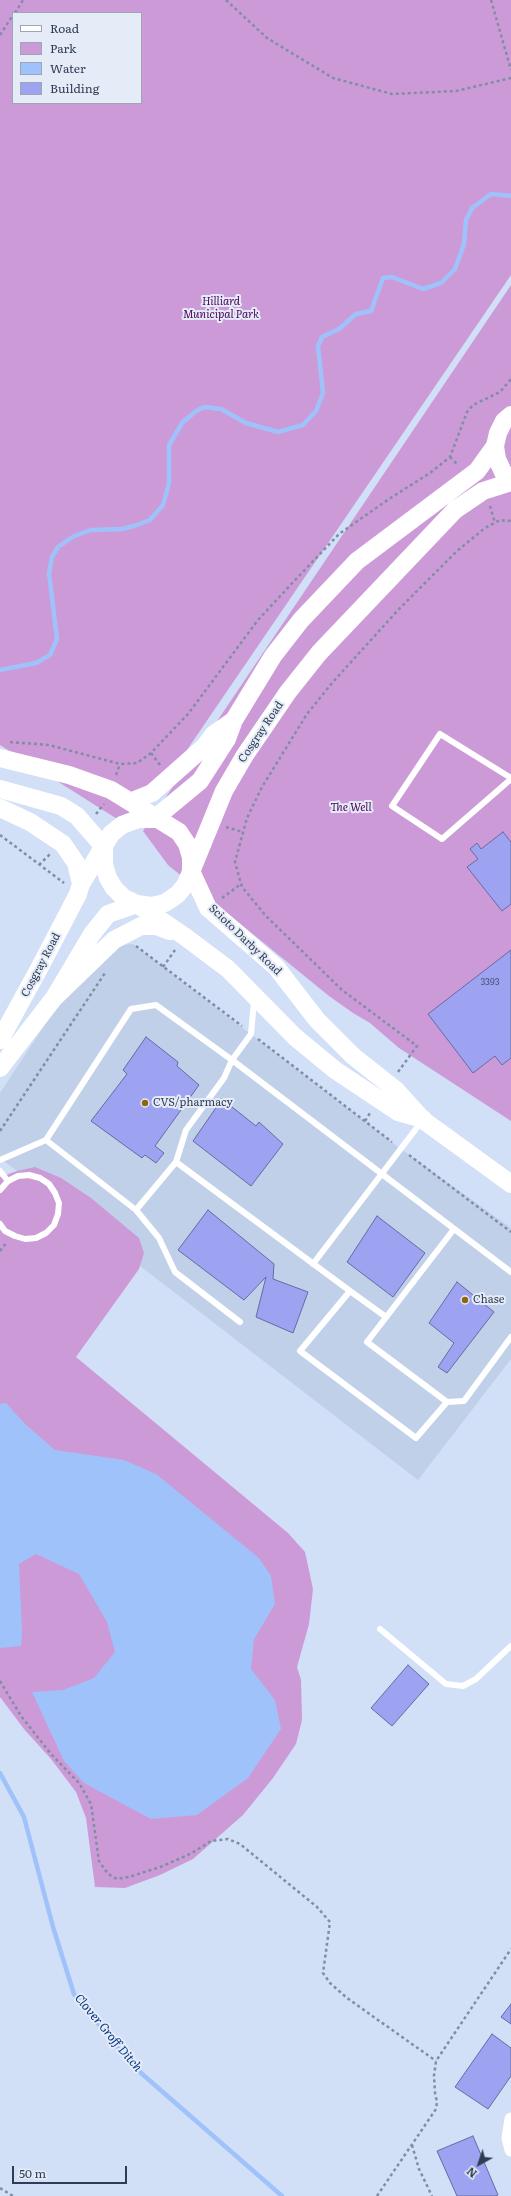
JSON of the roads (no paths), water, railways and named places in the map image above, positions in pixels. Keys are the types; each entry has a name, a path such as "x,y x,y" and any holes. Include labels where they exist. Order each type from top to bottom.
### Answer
{"main road":[{"path":"154,819 200,781 227,739 234,720 273,656 316,604 357,561 477,471 495,446 498,433 504,421 511,415"},
{"name":"Cosgray Road","path":"0,1068 54,998 92,934 108,914 137,904 151,906 165,903 178,894 186,884 213,823 224,791 245,755 288,692 319,653 454,510 483,491 511,481 503,472 497,459 495,446"},
{"path":"132,801 152,792 176,774 204,748 214,734 234,720"},
{"name":"Scioto Darby Road","path":"2,750 111,790 132,801 154,819 179,832 187,844 191,857 191,871 208,908 276,967 317,1020 353,1056 396,1090 423,1120 511,1184"},
{"path":"0,789 61,806 77,816 104,847"},
{"path":"0,808 30,822 62,844 76,863 81,884"},
{"name":"Cosgray Road","path":"0,1040 48,952 78,894 81,884 111,834 122,825 138,819 154,819"},
{"name":"Scioto Darby Road","path":"104,847 104,865 108,878 114,888 124,898 137,904 182,940 228,970 295,1037 335,1070 398,1112 423,1120"},
{"name":"Cosgray Road","path":"54,998 114,940 125,933 141,926 156,926 182,940"}],"street":[{"path":"511,2120 508,2138 511,2150"}],"lane":[{"path":"440,734 511,779 442,839 392,806 440,734"},
{"path":"136,1210 176,1162 186,1130 224,1078 232,1060 251,1034 254,997"},
{"path":"0,1160 46,1140 131,1009 156,1005 232,1060 380,1174 511,1272"},
{"path":"313,1264 380,1174 423,1120"},
{"path":"46,1140 136,1210 159,1238 175,1272 240,1322"},
{"path":"176,1162 386,1317"},
{"path":"0,1171 8,1181"},
{"path":"0,1190 8,1181 18,1176 29,1175 40,1178 49,1184 55,1193 58,1203 58,1214 54,1224 46,1232 36,1238 25,1239 15,1236 5,1231 0,1224"},
{"path":"447,1402 367,1342 454,1229"},
{"path":"350,1290 300,1351 416,1438 447,1402 464,1400 511,1338"},
{"path":"380,1629 446,1684 462,1686 476,1679 511,1646"}],"water":[{"path":"6,1403 25,1424 55,1450 124,1460 156,1474 259,1558 271,1576 275,1604 254,1639 251,1669 275,1700 281,1729 248,1778 197,1815 151,1819 84,1783 64,1761 32,1692 63,1690 94,1678 115,1652 107,1622 79,1574 36,1554 19,1564 22,1632 21,1646 0,1648 0,1404"}],"waterway":[{"name":"Clover Groff Ditch","path":"0,670 36,663 50,655 57,639 49,573 52,557 58,547 74,536 91,530 122,529 150,520 163,505 169,483 169,445 182,423 196,411 204,407 221,409 246,423 278,432 303,425 316,411 323,393 318,346 322,337 339,329 356,314 371,311 383,278 392,277 423,289 441,283 455,269 464,244 466,220 472,208 491,194 511,196"},
{"name":"Clover Groff Ditch","path":"0,1773 24,1817 53,1927 74,1994 133,2066 282,2196"}],"place":[{"name":"CVS/pharmacy","path":"145,1103"},
{"name":"Chase","path":"465,1300"}],"park label":[{"name":"Hilliard Municipal Park","path":"221,308"},
{"name":"The Well","path":"351,808"}]}
